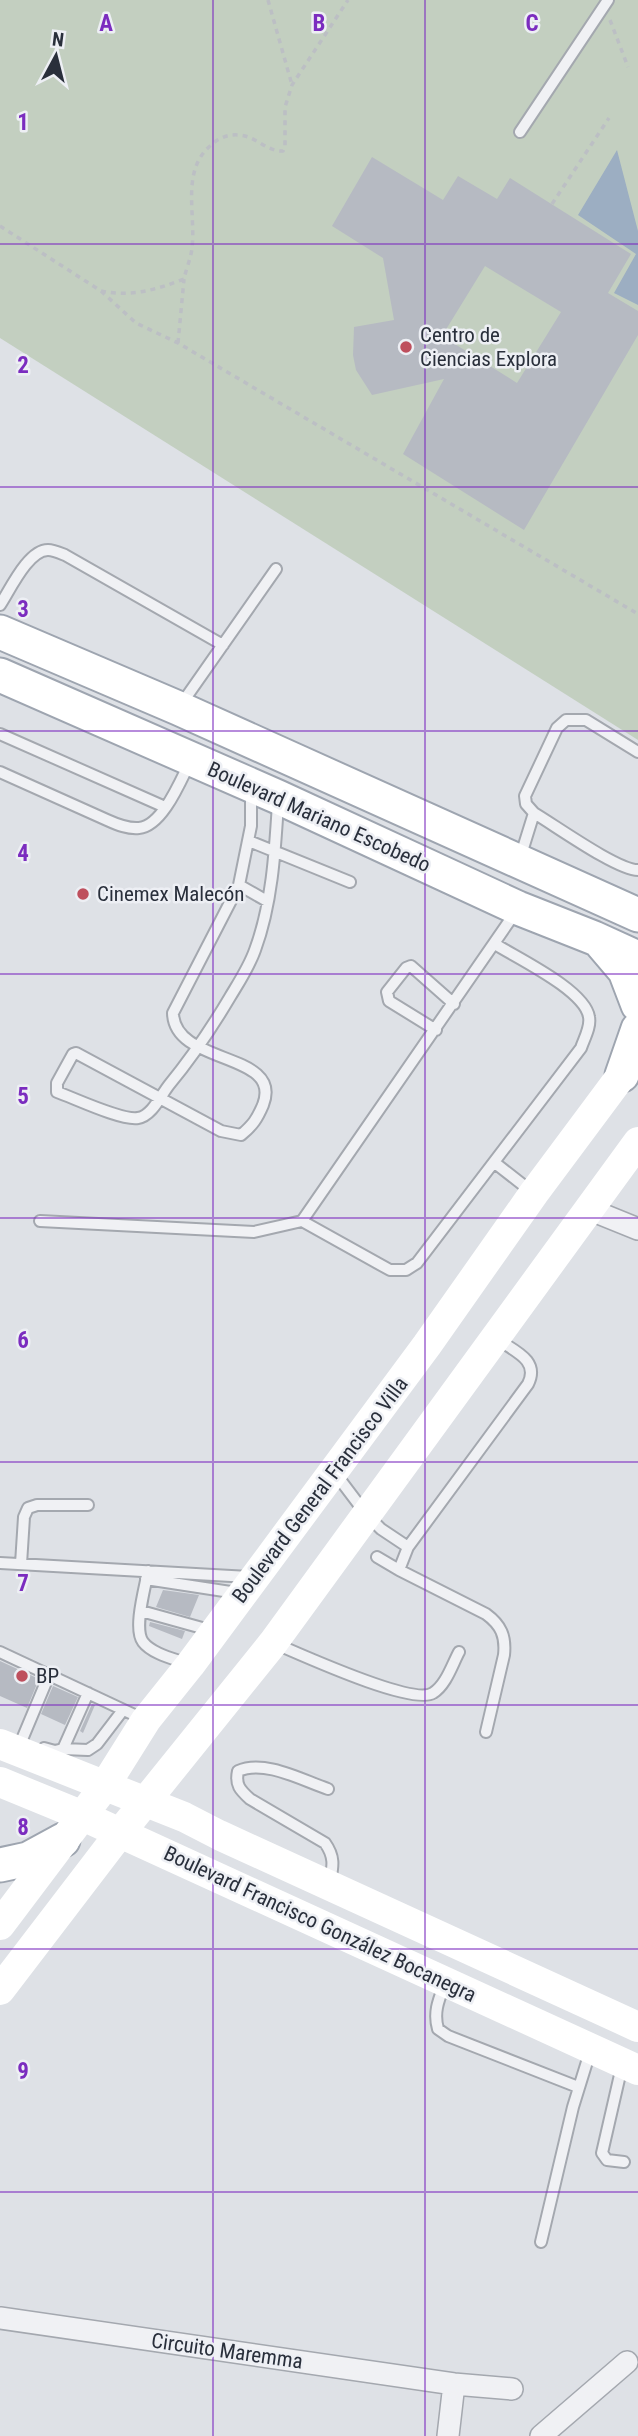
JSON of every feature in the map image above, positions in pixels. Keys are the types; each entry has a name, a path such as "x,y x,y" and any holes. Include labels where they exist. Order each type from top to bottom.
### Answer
{"main road":[{"name":"Boulevard Mariano Escobedo","path":"0,632 178,708 638,915"},
{"path":"0,663 13,651 32,646"},
{"name":"Boulevard Mariano Escobedo","path":"0,675 192,759 518,908 638,958"},
{"path":"594,938 617,958 638,1005"},
{"path":"630,1064 638,1029"},
{"name":"Boulevard General Francisco Villa","path":"0,1925 104,1787 135,1715 190,1665 427,1345 534,1193 630,1064"},
{"path":"0,1990 120,1833 273,1643 638,1142"},
{"name":"Boulevard Francisco González Bocanegra","path":"12,1742 104,1787 184,1817 638,2027"},
{"path":"174,1765 176,1789 184,1817"},
{"name":"Boulevard Francisco González Bocanegra","path":"0,1782 73,1828 120,1833 630,2067"},
{"path":"0,1865 29,1859 73,1828"}],"street":[{"path":"591,1210 638,1229"},
{"name":"Circuito Maremma","path":"0,2318 454,2384 512,2389"},
{"path":"541,2436 627,2362"},
{"path":"448,2436 454,2384"}],"lane":[{"path":"520,132 607,3"},
{"path":"0,605 26,563 38,552 49,550 65,555 223,645"},
{"path":"178,708 276,569"},
{"path":"638,752 586,720 566,720 556,728 525,796 526,804 534,813 615,862 631,870 638,870"},
{"path":"0,734 166,807"},
{"path":"0,772 126,828 142,828 166,807 192,759"},
{"path":"265,792 249,841 240,885 173,1013 176,1030 200,1047 257,1073 265,1081 267,1094 255,1124 241,1135 220,1131 158,1099 76,1053 57,1083 57,1092 126,1118 138,1119 149,1114 158,1099 200,1047 246,971 255,951 275,852 265,792"},
{"path":"519,860 534,813"},
{"path":"249,841 350,882"},
{"path":"240,885 267,901"},
{"path":"302,1221 518,908"},
{"path":"40,1221 254,1232 302,1221 390,1270 406,1270 428,1252 581,1048 588,1031 589,1016 582,1002 568,989 495,944"},
{"path":"436,1030 389,1001 387,992 406,968 411,966 454,1004"},
{"path":"495,1163 534,1193"},
{"path":"399,1570 408,1547 533,1374 531,1365 525,1358 497,1339"},
{"path":"333,1471 366,1514 381,1529 408,1547"},
{"path":"21,1564 27,1508 37,1505 88,1505"},
{"path":"377,1557 486,1614 502,1631 505,1655 486,1732"},
{"path":"0,1563 249,1586"},
{"path":"147,1575 249,1586"},
{"path":"147,1575 139,1633 143,1643 153,1650 190,1665"},
{"path":"141,1611 214,1632"},
{"path":"273,1643 385,1687 419,1696 433,1693 444,1682 459,1652"},
{"path":"0,1652 135,1715 88,1750 50,1750 12,1742 49,1675"},
{"path":"63,1749 88,1693"},
{"path":"328,1788 246,1767 238,1771 236,1781 240,1790 250,1799 325,1843 333,1854 330,1885"},
{"path":"445,1982 437,2005 435,2019 438,2029 449,2036 578,2087"},
{"path":"541,2242 578,2087 592,2049"},
{"path":"624,2162 607,2160 603,2153 630,2067"}],"path":[{"path":"268,0 292,85"},
{"path":"177,343 184,279 192,248 192,183 196,163 204,150 218,138 238,135 257,139 273,150 283,151 285,107 292,85 348,0"},
{"path":"607,3 628,67"},
{"path":"552,204 609,118"},
{"path":"0,226 101,291 136,323 177,343 638,614"},
{"path":"101,291 120,295 144,293 184,279"}],"green space":[{"name":"Centro de Ciencias Explora","path":"0,0 638,0 638,740 0,338"}],"water":[{"path":"617,150 638,231 638,305 614,293 636,254 578,215"}],"building":[{"name":"Centro de Ciencias Explora","path":"372,157 443,200 458,176 497,199 510,178 631,254 608,293 638,311 638,335 524,530 403,454 444,379 372,395 356,370 353,355 354,327 394,320 383,258 332,226","holes":["485,266 561,312 517,383 442,336"]},
{"path":"163,1590 199,1595 190,1617 156,1607"},
{"path":"150,1622 185,1631 182,1639 149,1626"},
{"path":"0,1661 39,1679 27,1708 0,1696"},
{"path":"53,1686 78,1697 65,1725 41,1714"},
{"path":"92,1704 95,1705 83,1733 80,1731"}],"place":[{"name":"Centro de Ciencias Explora","path":"406,347"},
{"name":"Cinemex Malecón","path":"83,894"},
{"name":"BP","path":"22,1676"}]}
